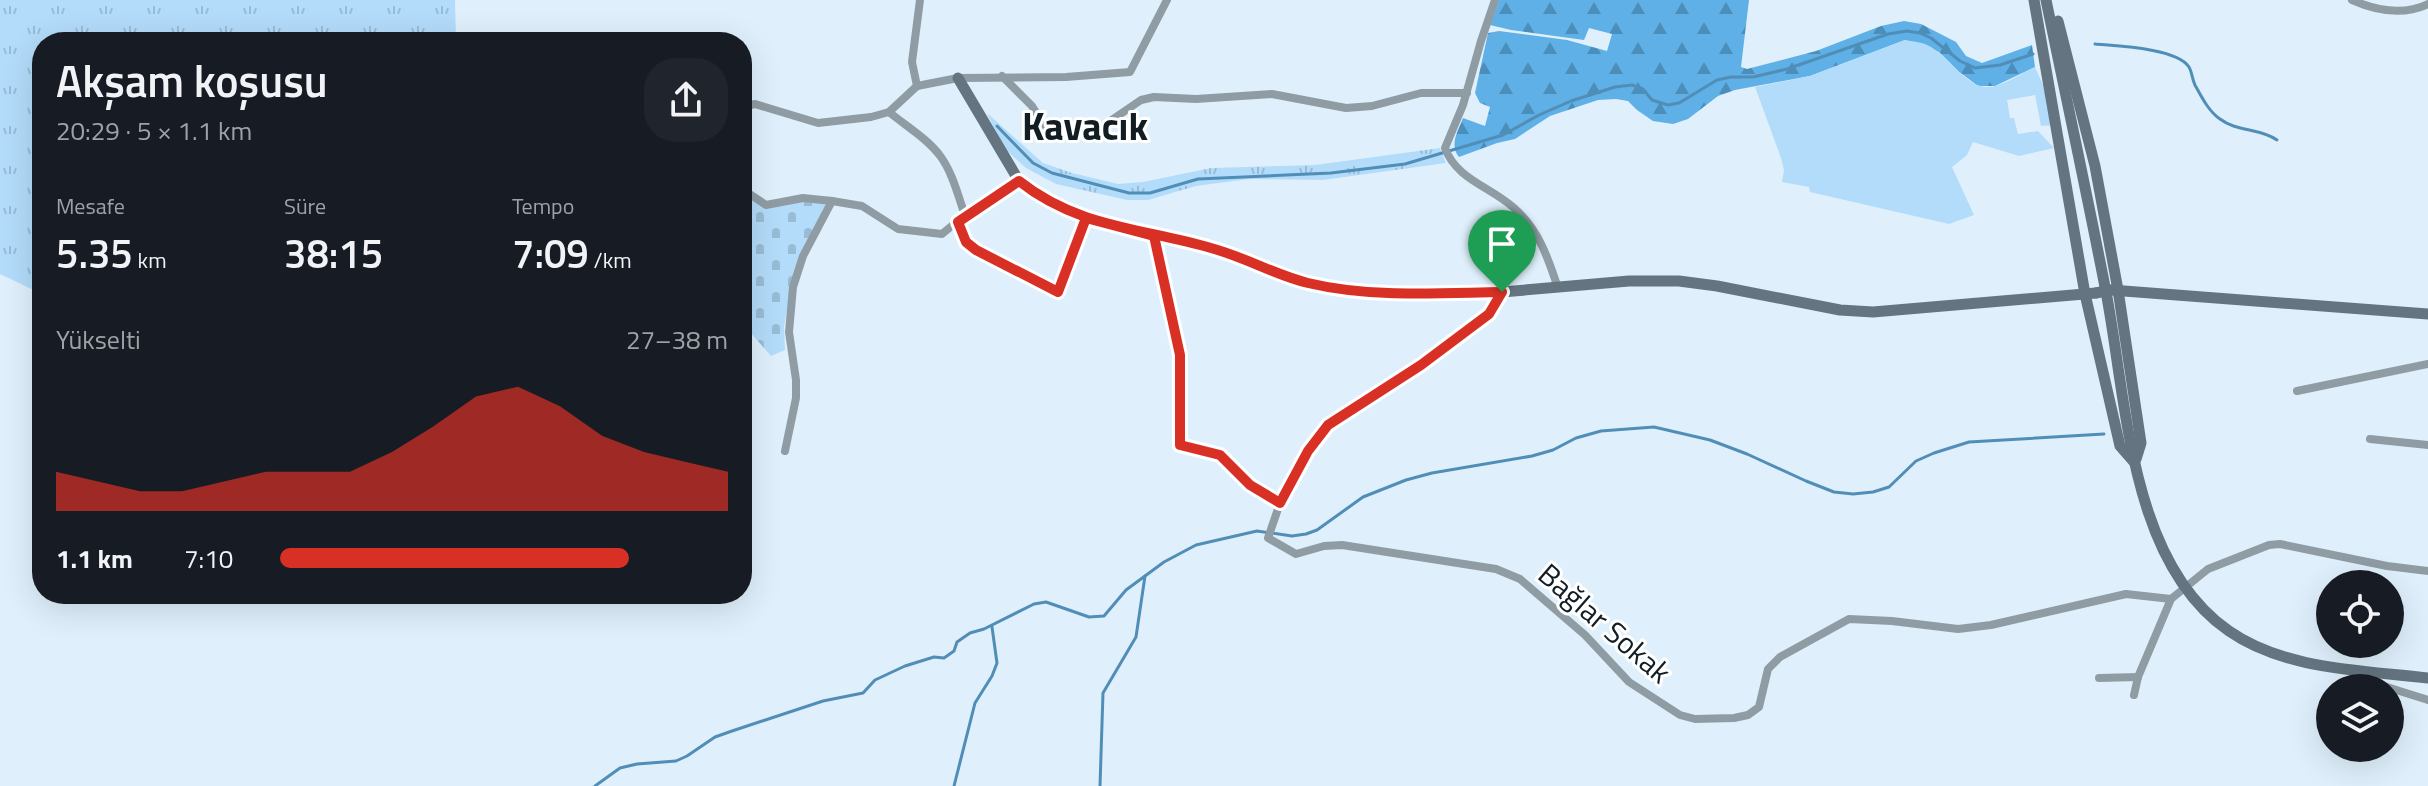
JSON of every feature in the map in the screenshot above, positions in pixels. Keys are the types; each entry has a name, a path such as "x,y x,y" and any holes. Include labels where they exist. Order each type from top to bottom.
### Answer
{"main road":[{"path":"2034,0 2120,446 2135,463"},
{"path":"2046,0 2107,294 2142,494 2184,587 2204,611 2230,632 2262,649 2339,667 2428,678"},
{"path":"2052,0 2095,166 2141,443 2135,463"},
{"path":"958,78 1019,181 1056,206 1086,218 1212,248 1286,276 1333,288 1387,293 1502,292 1629,281 1679,281 1840,310 1873,312 2114,290 2428,314"}],"street":[{"path":"917,86 912,62 920,0"},
{"path":"752,105 818,123 889,112 917,86 958,78 1066,77 1130,72 1167,0"},
{"path":"1495,0 1461,113 1446,144 1448,157 1464,175 1513,207 1534,230 1548,257 1558,288"},
{"path":"2352,0 2386,11 2414,10 2428,4"},
{"path":"1002,76 1032,106 1044,126 1082,134 1100,128 1134,104 1149,98 1284,94 1346,108 1372,106 1421,93 1467,93"},
{"path":"889,112 941,158 965,215"},
{"path":"752,196 766,205 803,198 862,206 898,229 942,234 965,215 1019,181"},
{"path":"785,451 796,398 789,332 793,287 803,256 832,201"},
{"path":"958,222 966,242 976,250 1058,292 1086,218"},
{"path":"1154,236 1180,355 1180,445 1220,455 1250,485 1280,503 1308,451 1328,425 1421,365 1489,314 1502,292"},
{"path":"2297,391 2428,364"},
{"path":"2370,439 2428,445"},
{"name":"Bağlar Sokak","path":"1280,503 1268,538 1296,554 1324,546 1342,545 1496,569 1520,579 1585,635 1629,682 1680,715 1695,719 1748,715 1759,707 1768,669 1780,657 1849,619 1958,629 1991,625 2126,594 2171,599"},
{"path":"2134,695 2138,677 2171,599 2200,574 2216,565 2269,545 2280,544 2387,566 2428,571"},
{"path":"2339,667 2356,674"},
{"path":"2099,678 2138,677"},
{"path":"2404,693 2428,700"}],"green space":[{"path":"0,0 455,0 456,32 32,32 32,289 0,274"},
{"path":"1499,0 1749,0 1741,67 1747,69 1816,51 1881,26 1904,21 1921,24 1956,42 1966,56 1982,63 2032,45 2035,67 1995,86 1978,86 1939,52 1905,40 1810,76 1718,96 1688,119 1673,124 1653,121 1628,101 1598,100 1550,116 1515,139 1459,157 1455,143 1463,118 1485,126 1490,107 1480,103 1475,93 1488,33 1499,31 1567,40 1607,51 1612,34 1589,28 1584,40 1490,25"},
{"path":"1905,40 1931,47 1969,81 1986,87 2001,84 2035,67 2047,94 2054,125 2041,126 2035,95 2007,100 2010,118 2014,118 2018,134 2038,131 2054,148 2019,156 1973,142 1967,155 1952,167 1974,215 1949,224 1810,192 1809,187 1782,182 1784,170 1781,158 1755,87 1810,76"},
{"path":"987,113 1043,163 1118,184 1211,168 1315,165 1440,148 1446,163 1323,180 1249,179 1196,186 1148,200 1127,200 1056,184 1026,168 1004,148"},
{"path":"752,200 766,209 804,202 827,204 794,270 784,327 785,350 771,356 752,334"}],"waterway":[{"path":"997,126 1033,163 1052,173 1129,193 1150,193 1198,179 1331,173 1405,164 1503,135 1571,101 1615,87 1632,85 1643,89 1652,100 1668,105 1679,103 1717,80 1753,77 1787,69 1888,34 1907,31 1931,38 1960,61 1975,68 2000,65 2033,54"},
{"path":"2095,44 2145,49 2182,61 2189,67 2194,83 2216,116 2234,126 2277,140"},
{"path":"595,786 620,768 676,761 715,737 823,701 863,693 875,680 905,666 934,657 944,658 954,651 957,642 970,633 1034,604 1046,602 1089,617 1104,616 1126,590 1164,562 1196,545 1257,531 1292,536 1306,534 1317,530 1363,497 1406,480 1532,456 1601,431 1654,427 1710,440 1834,492 1853,494 1889,487 1916,461 1969,442 2104,434"},
{"path":"1100,786 1103,693 1136,637 1145,576"},
{"path":"954,786 975,703 997,663 992,627"}],"district":[{"name":"Kavacık","path":"1085,126"}],"route":[{"path":"1502,292 1387,293 1306,283 1212,248 1086,218 1056,206 1019,181 958,222 966,242 976,250 1058,292 1086,218 1154,236 1180,355 1180,445 1220,455 1250,485 1280,503 1308,451 1328,425 1421,365 1489,314 1502,292"}]}
